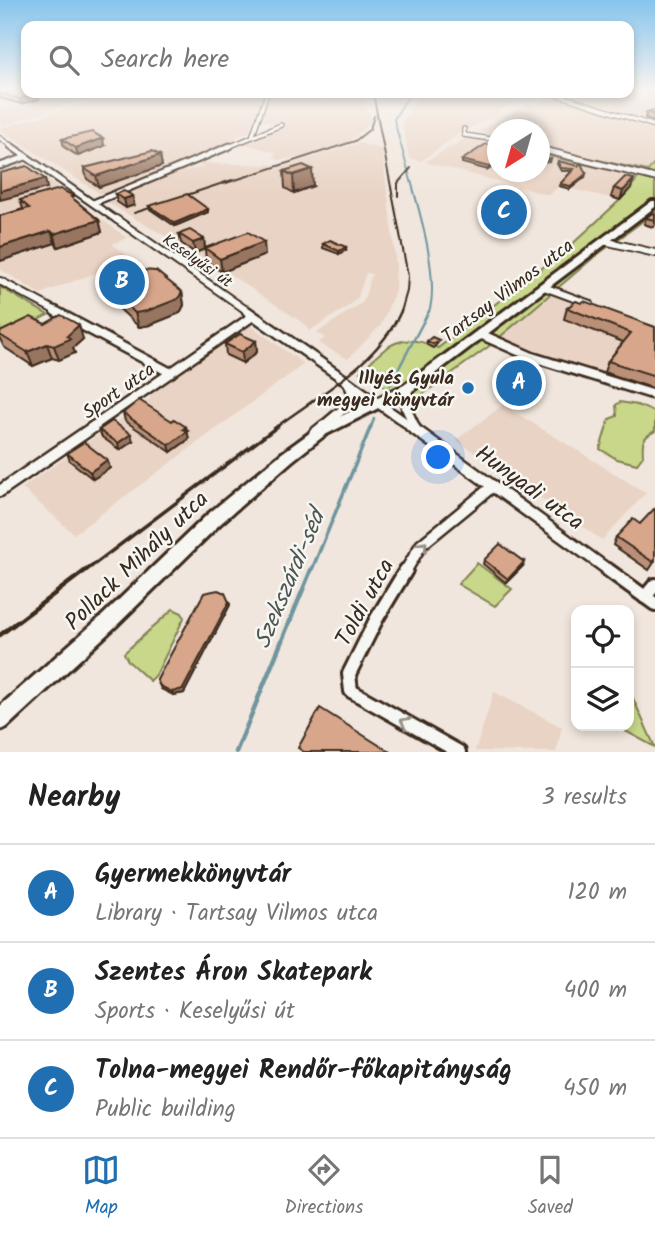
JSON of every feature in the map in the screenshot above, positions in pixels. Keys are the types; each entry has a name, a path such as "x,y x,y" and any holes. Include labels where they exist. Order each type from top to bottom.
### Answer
{"main road":[{"name":"Tartsay Vilmos utca","path":"380,404 408,388 655,203"},
{"name":"Pollack Mihály utca","path":"0,720 232,503 309,439 380,404"}],"street":[{"path":"253,137 257,124"},
{"path":"93,204 281,125"},
{"path":"464,129 464,135 487,137"},
{"name":"Keselyűsi út","path":"0,138 380,404"},
{"path":"550,152 655,178"},
{"path":"0,166 26,157"},
{"path":"604,241 655,253"},
{"path":"0,281 171,373"},
{"path":"544,287 599,308"},
{"name":"Sport utca","path":"0,491 253,316"},
{"path":"480,334 532,357 655,395"},
{"name":"Pollack Mihály utca","path":"309,439 350,403 353,395 348,382"},
{"path":"408,388 405,408 419,432"},
{"name":"Hunyadi utca","path":"380,404 650,600"},
{"name":"Toldi utca","path":"459,752 351,691 349,674 377,618 421,545 493,486"},
{"path":"650,600 655,585"}],"shaded area":[{"path":"14,124 252,124 250,131 234,138 240,140 104,196 0,128"},
{"path":"276,124 369,124 349,142 304,157 278,160 274,156 277,153 242,143 283,126"},
{"path":"403,124 478,124 460,133 421,161 409,158"},
{"path":"550,124 646,124 655,127 655,163 648,171 550,149"},
{"path":"487,127 487,134 477,132"},
{"path":"468,137 487,142 487,178 425,162"},
{"path":"360,143 382,149 396,265 395,291 381,325 348,359 318,343 325,338 317,333 363,302 372,274 366,273 358,297 349,306 309,331 306,325 228,273 105,201 173,173 203,167 196,163 278,165 186,195"},
{"path":"550,156 639,176 620,200 559,186 549,195 500,182 550,182"},
{"path":"20,160 127,238 112,244 132,259 40,294 0,269 0,167"},
{"path":"555,292 655,331 655,392 529,354 497,339"},
{"path":"250,325 304,364 74,534 22,488 151,398 147,395"},
{"path":"503,405 646,493 602,540 456,440"},
{"path":"494,692 562,727 556,752 475,751"}],"green space":[{"path":"550,149 648,171 655,163 655,212 593,258 488,347 412,402 360,372 386,348 403,341 413,340 438,348 568,248 620,200 639,177 550,156"},
{"path":"0,287 48,315 0,339"},
{"path":"620,402 655,412 655,431 644,440 643,456 637,464 617,459 600,449 609,419 617,416 616,405"},
{"path":"477,563 512,589 495,606 458,584"},
{"path":"173,609 182,613 184,618 156,675 150,681 128,661 124,653"},
{"path":"634,701 655,747 625,731 634,731"}],"building":[{"path":"92,132 103,138 76,148 62,139"},
{"path":"486,144 487,144 487,166 462,160"},
{"path":"152,151 160,155 96,176 84,168"},
{"path":"558,161 578,166 581,163 586,174 571,186 560,184 574,169 561,168"},
{"path":"303,165 312,169 293,175 284,171"},
{"path":"27,166 45,179 0,191 0,173"},
{"path":"625,177 634,179 623,191 614,188"},
{"path":"60,189 74,196 71,197 99,220 0,247 0,216 29,208 20,200"},
{"path":"124,191 133,196 124,199 115,194"},
{"path":"187,194 208,209 175,223 149,206"},
{"path":"652,213 655,214 655,220 646,218"},
{"path":"190,230 204,239 193,243 179,234"},
{"path":"248,232 264,242 220,259 205,248"},
{"path":"330,240 346,247 339,251 323,244"},
{"path":"141,270 156,271 182,292 178,299 135,313 107,287 113,281"},
{"path":"576,301 584,301 655,327 655,376 608,361 631,333 567,308"},
{"path":"61,315 79,325 67,336 70,339 54,346 47,344 27,352 0,335 0,332 31,317 45,324"},
{"path":"240,334 256,341 242,352 225,344"},
{"path":"432,337 439,340 433,344 427,341"},
{"path":"139,400 172,421 174,419 188,431 169,445 123,413"},
{"path":"112,421 131,434 118,443 99,430"},
{"path":"84,442 107,460 90,472 67,453"},
{"path":"654,509 653,562 616,537 633,519 640,524"},
{"path":"500,544 524,562 508,579 484,560"},
{"path":"218,590 225,593 229,602 183,689 172,692 160,686 157,680 204,593"},
{"path":"320,708 390,752 304,752 298,748"}],"waterway":[{"name":"Szekszárdi-séd","path":"395,124 427,244 432,293 429,312"},
{"name":"Szekszárdi-séd","path":"390,385 429,311"},
{"name":"Szekszárdi-séd","path":"371,427 374,419"},
{"name":"Szekszárdi-séd","path":"311,572 371,426"},
{"name":"Szekszárdi-séd","path":"236,752 311,570"}],"railway":[{"path":"223,184 355,141 370,129 372,124"},
{"path":"379,124 408,276 401,312"},
{"path":"398,196 398,183 411,168"},
{"path":"166,202 232,180"},
{"path":"134,213 169,202"},
{"path":"276,427 363,362 391,329 401,311"},
{"path":"84,572 278,426"},
{"path":"0,635 86,570"}],"place":[{"name":"Tolna-megyei Rendőr-főkapitányság","path":"504,212"},
{"name":"Szentes Áron Skatepark","path":"122,282"},
{"name":"Gyermekkönyvtár","path":"519,383"},
{"name":"Illyés Gyula megyei könyvtár","path":"468,388"}]}
